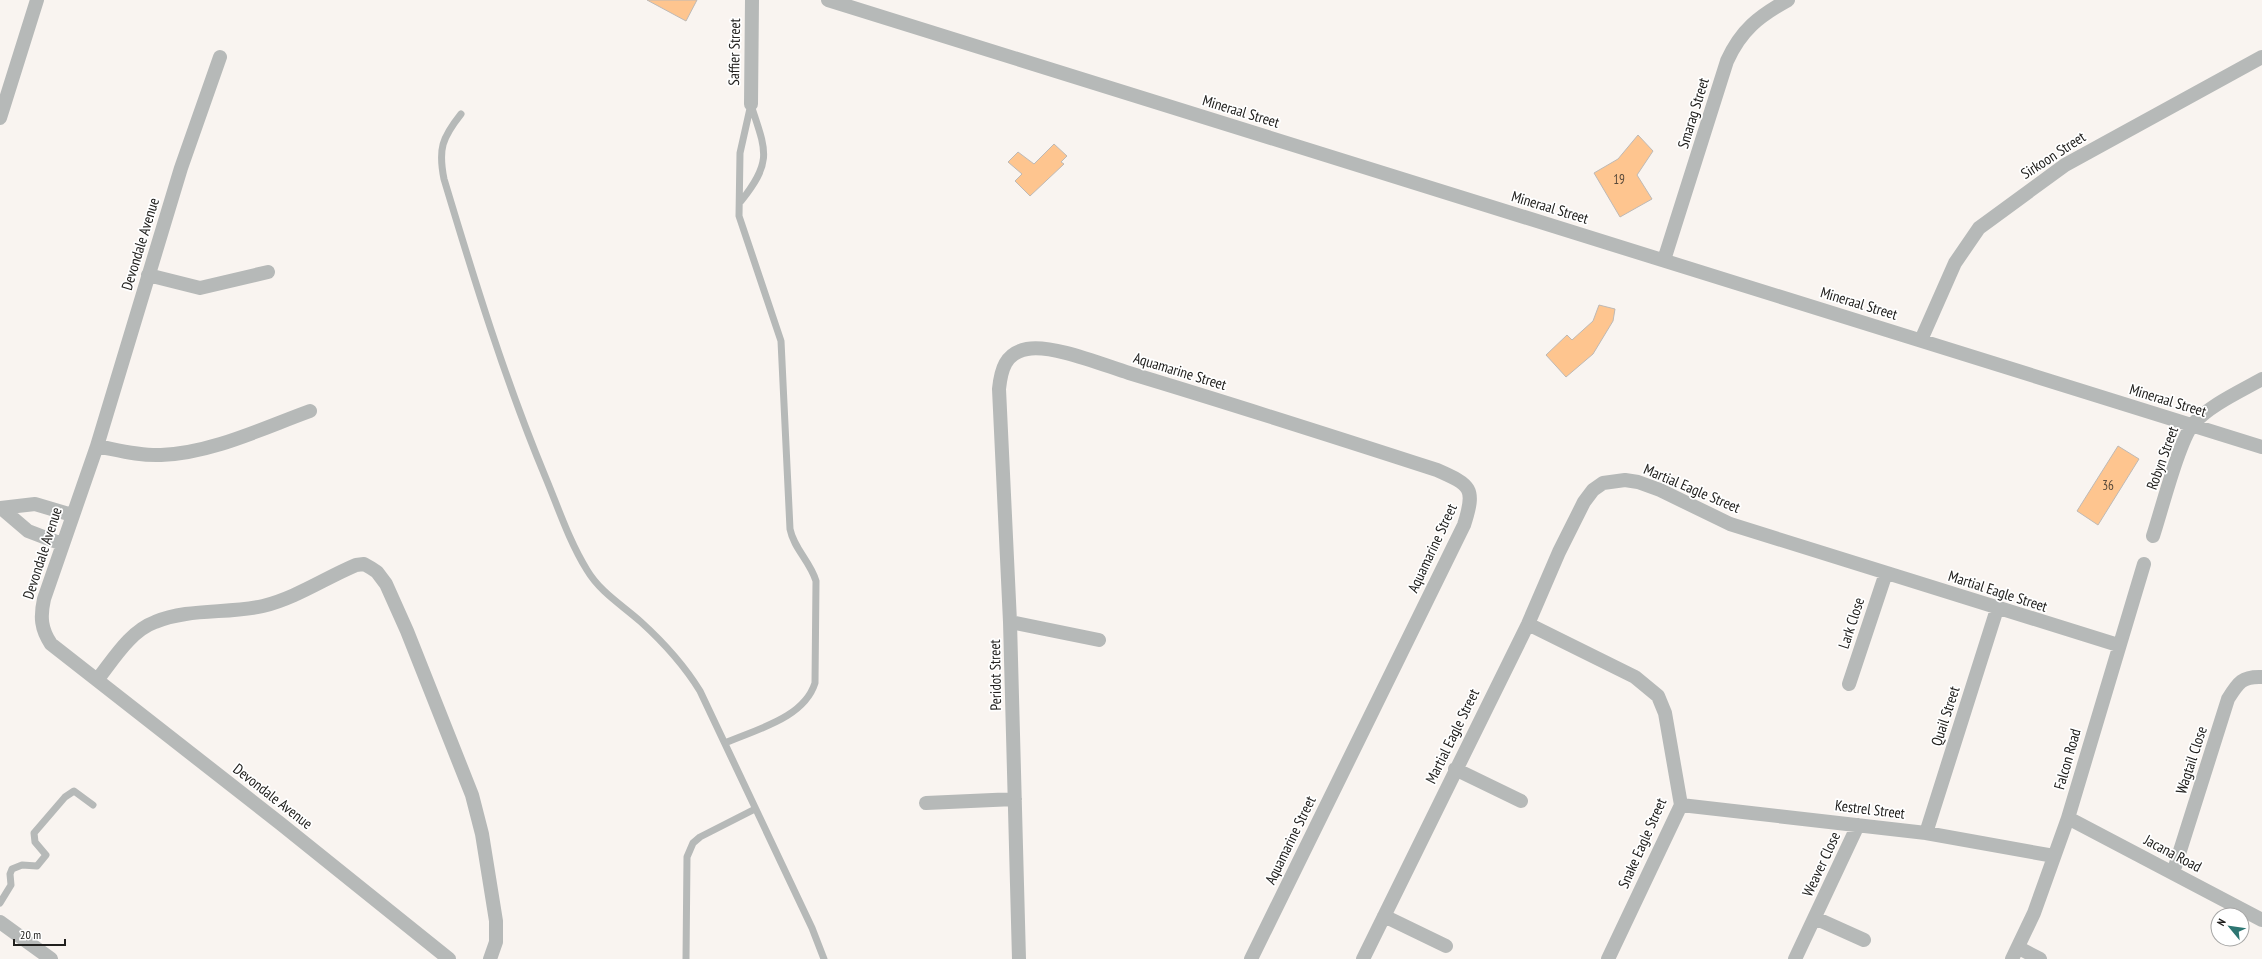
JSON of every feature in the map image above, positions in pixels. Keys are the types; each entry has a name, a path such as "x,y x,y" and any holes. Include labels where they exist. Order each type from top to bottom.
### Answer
{"street":[{"path":"0,118 37,0"},
{"name":"Saffier Street","path":"751,104 752,0"},
{"name":"Mineraal Street","path":"828,0 2262,447"},
{"name":"Smarag Street","path":"1664,260 1727,61 1734,46 1743,33 1755,21 1788,0"},
{"name":"Devondale Avenue","path":"220,56 181,168 97,446 44,599 41,614 42,625 51,644 282,824 449,959"},
{"name":"Sirkoon Street","path":"1921,340 1955,263 1979,228 2059,169 2093,148 2262,57"},
{"path":"148,275 200,288 268,272"},
{"name":"Aquamarine Street","path":"999,390 1002,367 1014,353 1036,348 1053,350 1437,470 1460,480 1470,494 1471,504 1464,525 1251,959"},
{"name":"Robyn Street","path":"2153,536 2177,461 2192,425 2233,395 2262,380"},
{"name":"Peridot Street","path":"999,390 1010,622 1019,959"},
{"path":"97,446 145,455 182,452 209,447 310,411"},
{"name":"Martial Eagle Street","path":"1363,959 1455,769 1528,624 1559,552 1584,502 1593,490 1603,483 1614,480 1638,482 1660,490 1730,524 2118,646"},
{"path":"1,508 35,504 72,515"},
{"path":"1,508 28,531 62,544"},
{"path":"97,680 127,643 154,622 172,617 264,606 295,594 356,565 364,564 378,572 386,584 407,631 477,809 496,921 496,942 490,959"},
{"name":"Falcon Road","path":"2016,953 2034,913 2068,818 2118,646 2144,564"},
{"name":"Lark Close","path":"1850,684 1886,573"},
{"name":"Quail Street","path":"1926,833 1997,609"},
{"path":"1010,622 1099,640"},
{"name":"Snake Eagle Street","path":"1528,624 1616,666 1648,685 1658,696 1671,740 1681,805 1608,959"},
{"name":"Wagtail Close","path":"2173,872 2228,699 2242,681 2248,677 2262,677"},
{"path":"1455,769 1521,801"},
{"path":"926,803 1015,799"},
{"name":"Kestrel Street","path":"1681,805 1926,833 2054,856"},
{"name":"Jacana Road","path":"2068,818 2262,920"},
{"name":"Weaver Close","path":"1795,959 1858,825"},
{"path":"1384,916 1446,946"},
{"name":"Weaver Close","path":"1815,918 1864,940"},
{"path":"0,922 51,959"},
{"path":"2016,953 2040,959"}],"lane":[{"path":"741,201 755,183 764,161 761,138 751,104"},
{"path":"725,743 795,712 811,695 815,683 816,581 813,570 792,540 790,529 781,341 741,223 740,216 740,153 751,104"},
{"path":"461,114 448,130 442,144 441,162 444,179 493,335 533,448 568,533 581,560 597,584 641,622 690,674 725,743 812,928 824,959"},
{"path":"0,904 11,885 10,874 12,869 22,865 37,866 43,861 46,855 34,842 34,833 61,801 74,791 93,805"},
{"path":"686,959 687,857 689,849 700,838 755,809"}],"building":[{"path":"647,0 697,0 686,21"},
{"path":"1638,135 1653,151 1637,175 1652,199 1620,217 1594,173 1618,159"},
{"path":"1054,144 1067,156 1061,162 1064,164 1030,196 1015,181 1022,174 1008,162 1018,152 1034,164"},
{"path":"1599,305 1615,309 1613,321 1593,354 1566,377 1546,355 1567,335 1572,340 1593,321"},
{"path":"2118,446 2139,459 2098,525 2077,511"}]}
